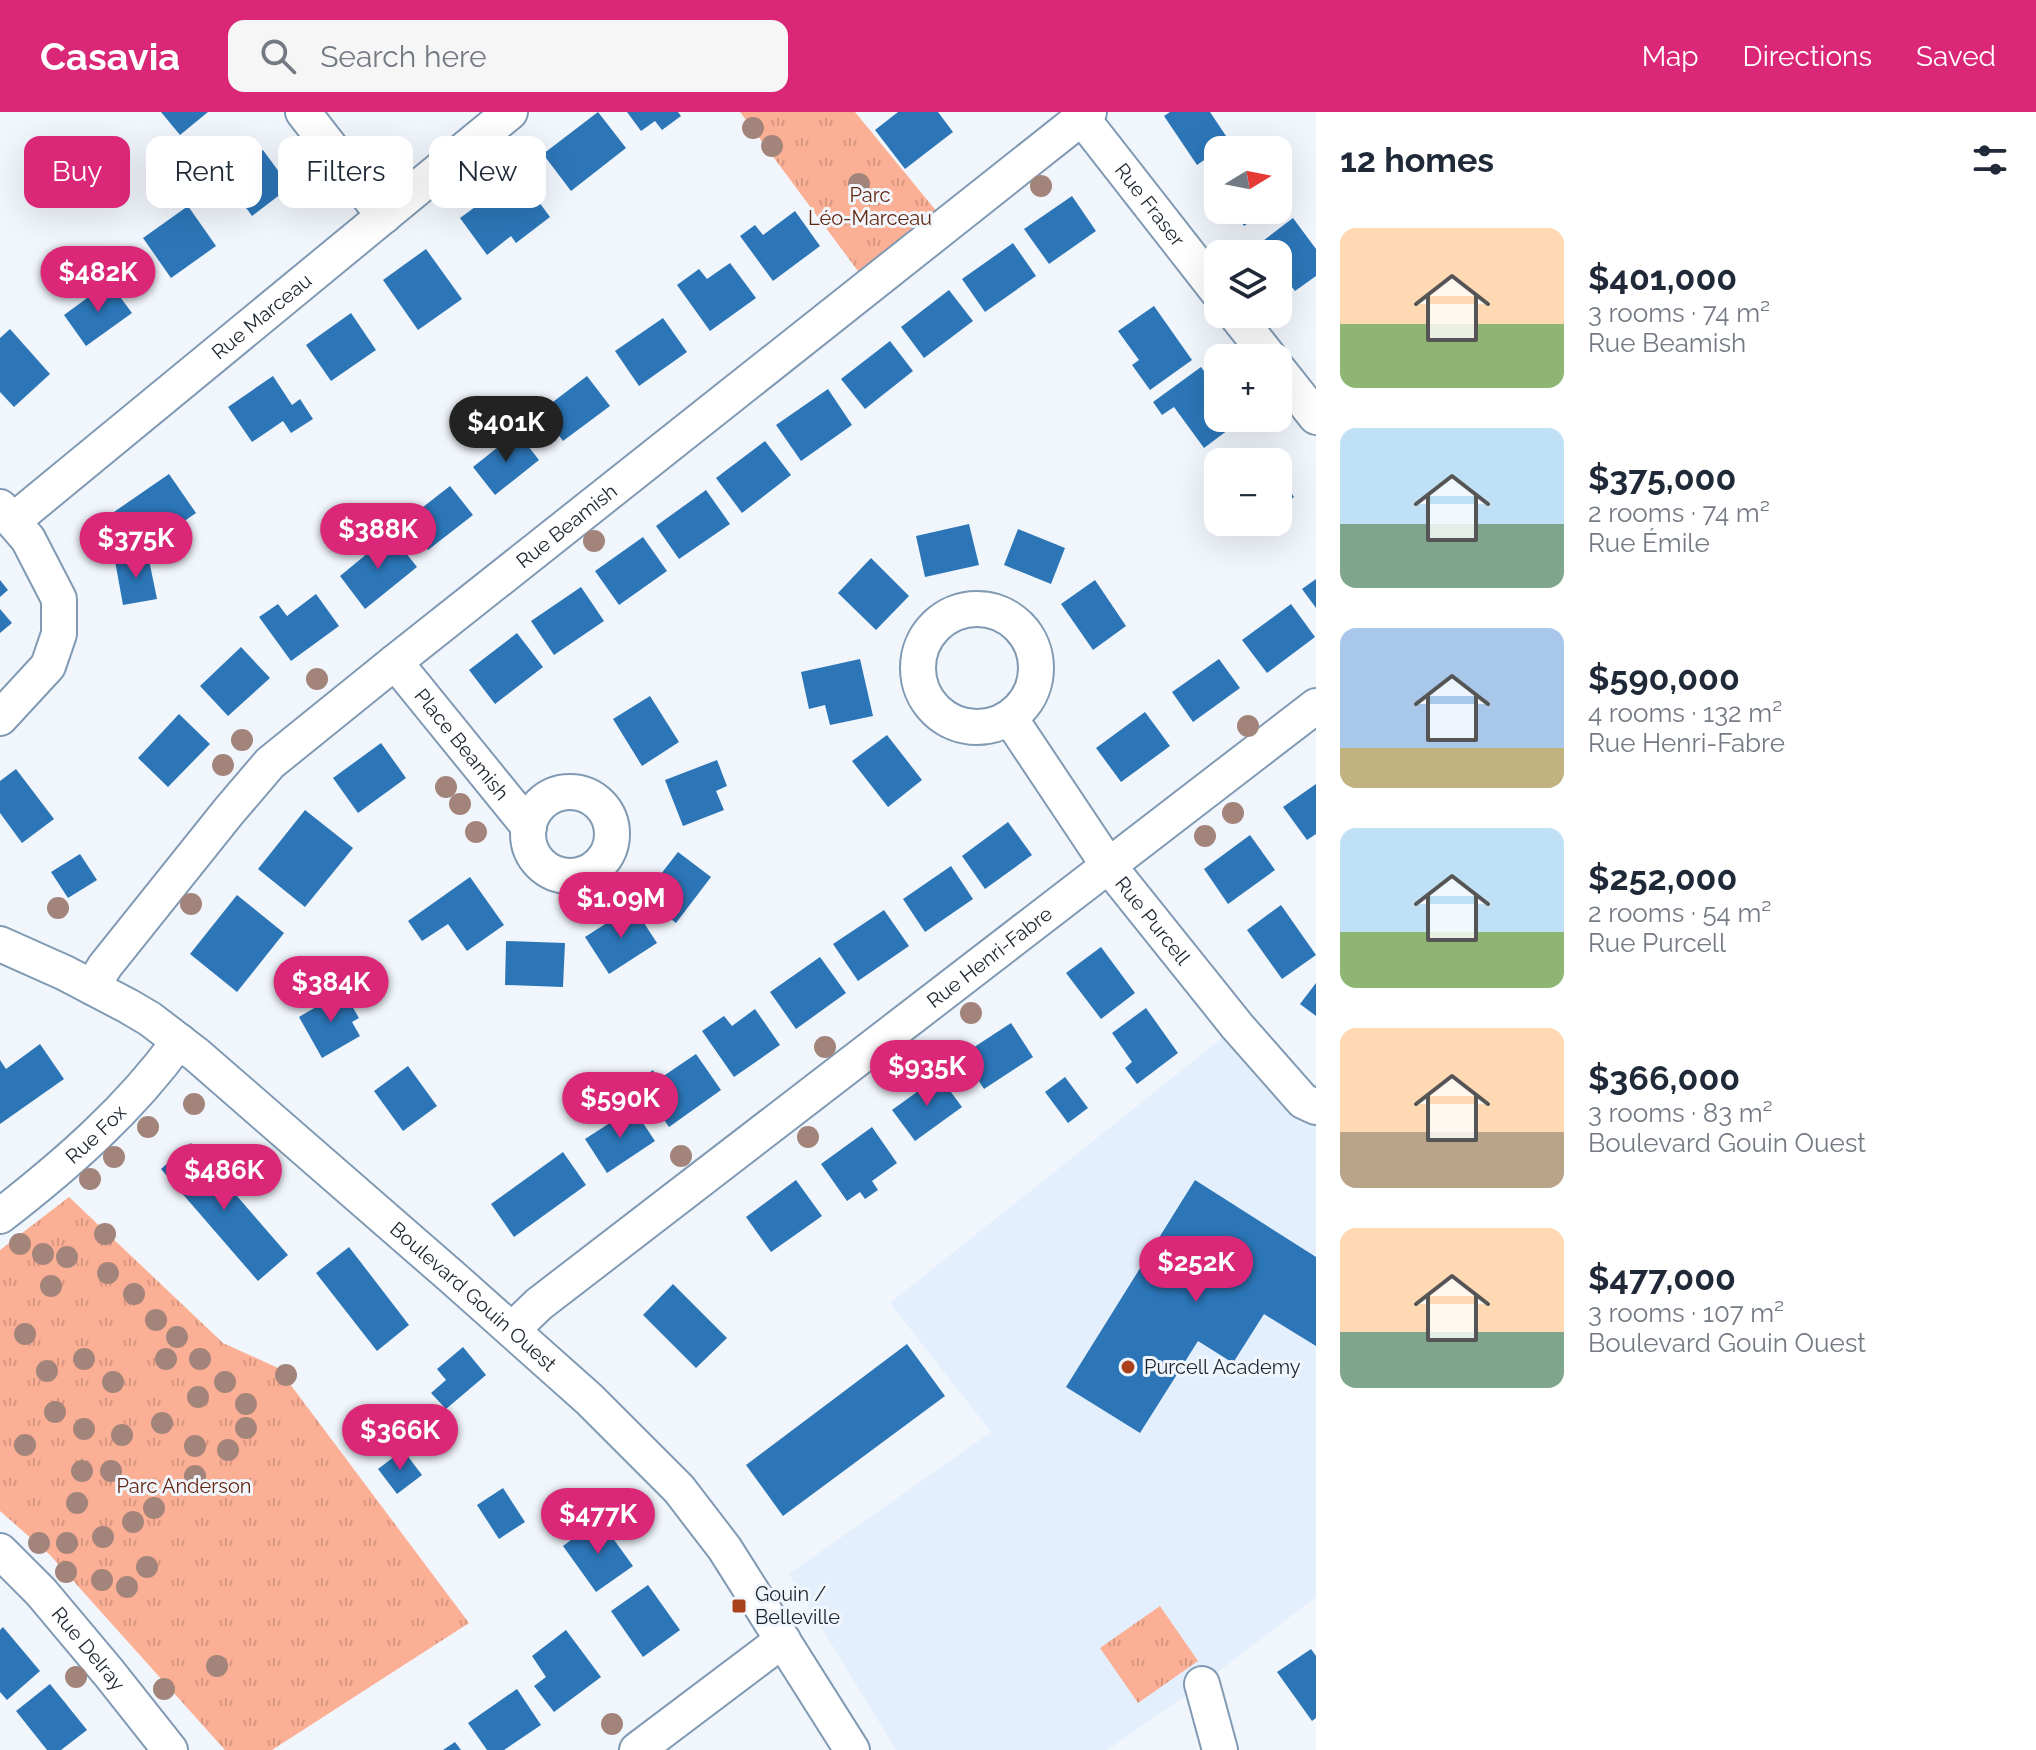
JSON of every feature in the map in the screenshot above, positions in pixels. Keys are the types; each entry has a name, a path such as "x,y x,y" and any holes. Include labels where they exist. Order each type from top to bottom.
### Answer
{"street":[{"path":"303,112 384,216"},
{"name":"Rue Marceau","path":"6,514 384,216 510,112"},
{"name":"Rue Fraser","path":"1085,115 1204,273"},
{"name":"Rue Beamish","path":"92,987 105,966 270,763 1085,115"},
{"path":"1246,328 1259,344"},
{"path":"1292,387 1316,417"},
{"path":"0,718 48,666 59,634 59,599 28,539 6,514"},
{"name":"Place Beamish","path":"395,662 529,827"},
{"name":"Rue Henri-Fabre","path":"512,1330 539,1304 1316,706"},
{"name":"Rue Purcell","path":"1010,718 1108,865 1237,1026 1303,1101 1316,1107"},
{"name":"Boulevard Gouin Ouest","path":"0,944 92,987 150,1019 179,1041 589,1399 679,1489 725,1549 852,1750"},
{"name":"Rue Fox","path":"0,1216 94,1137 179,1041"},
{"name":"Rue Delray","path":"0,1551 41,1592 170,1750"},
{"path":"637,1750 783,1640"},
{"path":"1202,1684 1220,1750"}],"shaded area":[{"name":"Purcell Academy","path":"1237,1026 1316,1107 1316,1597 1202,1684 1107,1750 896,1750 789,1574 991,1432 890,1303"}],"green space":[{"name":"Parc Léo-Marceau","path":"740,112 855,112 947,224 869,286"},
{"name":"Parc Anderson","path":"69,1197 223,1343 278,1368 469,1623 272,1750 225,1750 50,1555 0,1511 0,1250"},
{"path":"1160,1606 1198,1661 1138,1703 1100,1648"}],"building":[{"path":"161,112 208,112 180,135"},
{"path":"598,112 626,148 571,191 546,158 546,152"},
{"path":"627,112 678,112 681,116 662,130 655,121 641,131"},
{"path":"898,112 938,112 953,132 905,169 875,130"},
{"path":"1170,112 1210,112 1226,136 1204,136 1204,160 1197,165 1164,116"},
{"path":"262,151 278,171 278,196 252,216 246,208 262,208"},
{"path":"1072,196 1096,231 1049,264 1024,229"},
{"path":"189,208 216,246 171,278 143,238"},
{"path":"474,208 543,208 550,217 516,243 511,236 487,255 460,218"},
{"path":"795,211 820,246 773,281 740,236 755,225 763,235"},
{"path":"1292,219 1316,249 1316,276 1295,291 1292,287 1292,240 1264,240 1285,224 1292,224"},
{"path":"1013,243 1036,276 985,312 962,279"},
{"path":"426,249 462,299 418,330 383,280"},
{"path":"730,263 756,298 710,331 677,285 699,269 707,279"},
{"path":"109,282 132,313 86,346 64,315"},
{"path":"949,290 973,321 924,358 901,327"},
{"path":"1154,306 1192,360 1150,390 1132,365 1139,360 1118,331"},
{"path":"351,313 376,350 331,381 306,345"},
{"path":"663,318 687,352 639,386 615,351"},
{"path":"10,329 50,374 14,407 0,392 0,338"},
{"path":"890,341 913,371 865,409 841,379"},
{"path":"1201,367 1204,371 1204,432 1225,432 1204,448 1174,407 1162,415 1153,402"},
{"path":"273,376 292,405 300,399 313,419 291,433 283,421 252,442 228,407"},
{"path":"587,376 610,406 563,441 541,411"},
{"path":"828,389 852,425 801,461 776,425"},
{"path":"517,432 539,460 495,495 473,467"},
{"path":"765,441 791,475 742,513 716,478"},
{"path":"169,474 196,513 138,553 111,514"},
{"path":"450,486 473,515 428,550 405,521"},
{"path":"706,490 730,524 679,559 656,526"},
{"path":"969,524 979,565 925,577 916,536"},
{"path":"1018,529 1065,548 1051,584 1004,565"},
{"path":"391,534 417,567 365,609 340,576"},
{"path":"643,537 667,571 619,605 595,571"},
{"path":"148,555 157,599 123,605 115,561"},
{"path":"871,558 909,596 876,630 838,593"},
{"path":"1316,579 1316,608 1302,589"},
{"path":"0,580 8,590 0,597"},
{"path":"1095,580 1126,626 1093,650 1061,604"},
{"path":"581,587 604,621 554,655 531,621"},
{"path":"316,594 339,626 291,661 259,617 278,604 287,616"},
{"path":"1291,604 1315,637 1267,673 1242,640"},
{"path":"0,609 12,623 0,633"},
{"path":"517,633 543,667 495,704 469,670"},
{"path":"241,647 270,678 228,716 200,686"},
{"path":"860,659 873,716 830,725 825,705 809,709 801,672"},
{"path":"1219,659 1240,688 1193,722 1172,692"},
{"path":"650,696 679,742 642,766 613,719"},
{"path":"1145,712 1170,746 1121,782 1096,748"},
{"path":"179,714 210,744 168,787 138,758"},
{"path":"887,735 922,780 888,807 852,761"},
{"path":"381,743 406,778 358,813 333,778"},
{"path":"717,760 727,786 716,791 724,810 683,826 665,780"},
{"path":"16,769 54,819 22,843 0,813 0,781"},
{"path":"1316,784 1316,834 1307,840 1283,807"},
{"path":"305,810 353,848 305,907 258,869"},
{"path":"1008,822 1032,855 985,889 962,856"},
{"path":"1250,835 1275,870 1228,904 1204,869"},
{"path":"678,852 711,877 676,923 643,897"},
{"path":"80,854 97,880 68,898 51,872"},
{"path":"951,866 973,899 925,932 903,899"},
{"path":"470,877 504,925 467,951 448,924 422,941 408,921"},
{"path":"237,895 284,933 237,992 190,954"},
{"path":"1281,905 1316,955 1282,979 1247,930"},
{"path":"633,906 657,943 609,974 585,937"},
{"path":"884,910 909,946 858,981 833,944"},
{"path":"506,941 565,943 563,987 505,985"},
{"path":"1101,947 1135,993 1101,1019 1066,973"},
{"path":"820,957 846,993 796,1029 770,992"},
{"path":"1316,983 1316,1016 1300,1004"},
{"path":"343,991 359,1018 352,1022 360,1036 322,1058 299,1017"},
{"path":"1146,1008 1178,1053 1137,1084 1125,1068 1132,1062 1112,1033"},
{"path":"755,1009 780,1045 734,1077 702,1031 724,1016 732,1026"},
{"path":"1011,1023 1033,1057 984,1089 962,1055"},
{"path":"40,1044 64,1079 0,1124 0,1060 6,1069"},
{"path":"696,1054 721,1090 669,1127 637,1081 653,1070 659,1079"},
{"path":"408,1066 437,1106 403,1131 374,1091"},
{"path":"939,1076 962,1107 915,1141 892,1110"},
{"path":"1065,1077 1088,1108 1068,1123 1045,1092"},
{"path":"633,1108 655,1141 607,1173 585,1139"},
{"path":"872,1127 897,1163 872,1181 878,1190 865,1199 860,1192 847,1201 821,1164"},
{"path":"191,1143 288,1255 258,1281 161,1169"},
{"path":"563,1152 586,1185 514,1237 491,1204"},
{"path":"796,1180 822,1216 771,1252 746,1217"},
{"path":"1195,1180 1316,1257 1316,1346 1264,1314 1233,1363 1198,1341 1140,1433 1066,1387"},
{"path":"349,1247 409,1325 377,1351 316,1273"},
{"path":"673,1284 727,1338 696,1368 643,1315"},
{"path":"907,1344 945,1396 783,1516 746,1465"},
{"path":"463,1347 486,1375 446,1409 431,1393 446,1380 437,1369"},
{"path":"403,1450 422,1475 397,1494 378,1469"},
{"path":"503,1488 525,1522 499,1539 477,1505"},
{"path":"599,1519 633,1566 596,1592 563,1546"},
{"path":"648,1585 680,1630 643,1657 611,1611"},
{"path":"3,1627 40,1671 7,1700 0,1692 0,1630"},
{"path":"566,1630 601,1677 554,1712 534,1686 546,1677 532,1656"},
{"path":"1311,1649 1316,1656 1316,1718 1312,1721 1277,1672"},
{"path":"50,1684 87,1730 61,1750 47,1750 16,1711"},
{"path":"517,1689 541,1725 504,1750 487,1750 468,1723"},
{"path":"455,1742 461,1750 443,1750"}],"place":[{"name":"Purcell Academy","path":"1128,1367"},
{"name":"Gouin / Belleville","path":"739,1606"}]}
